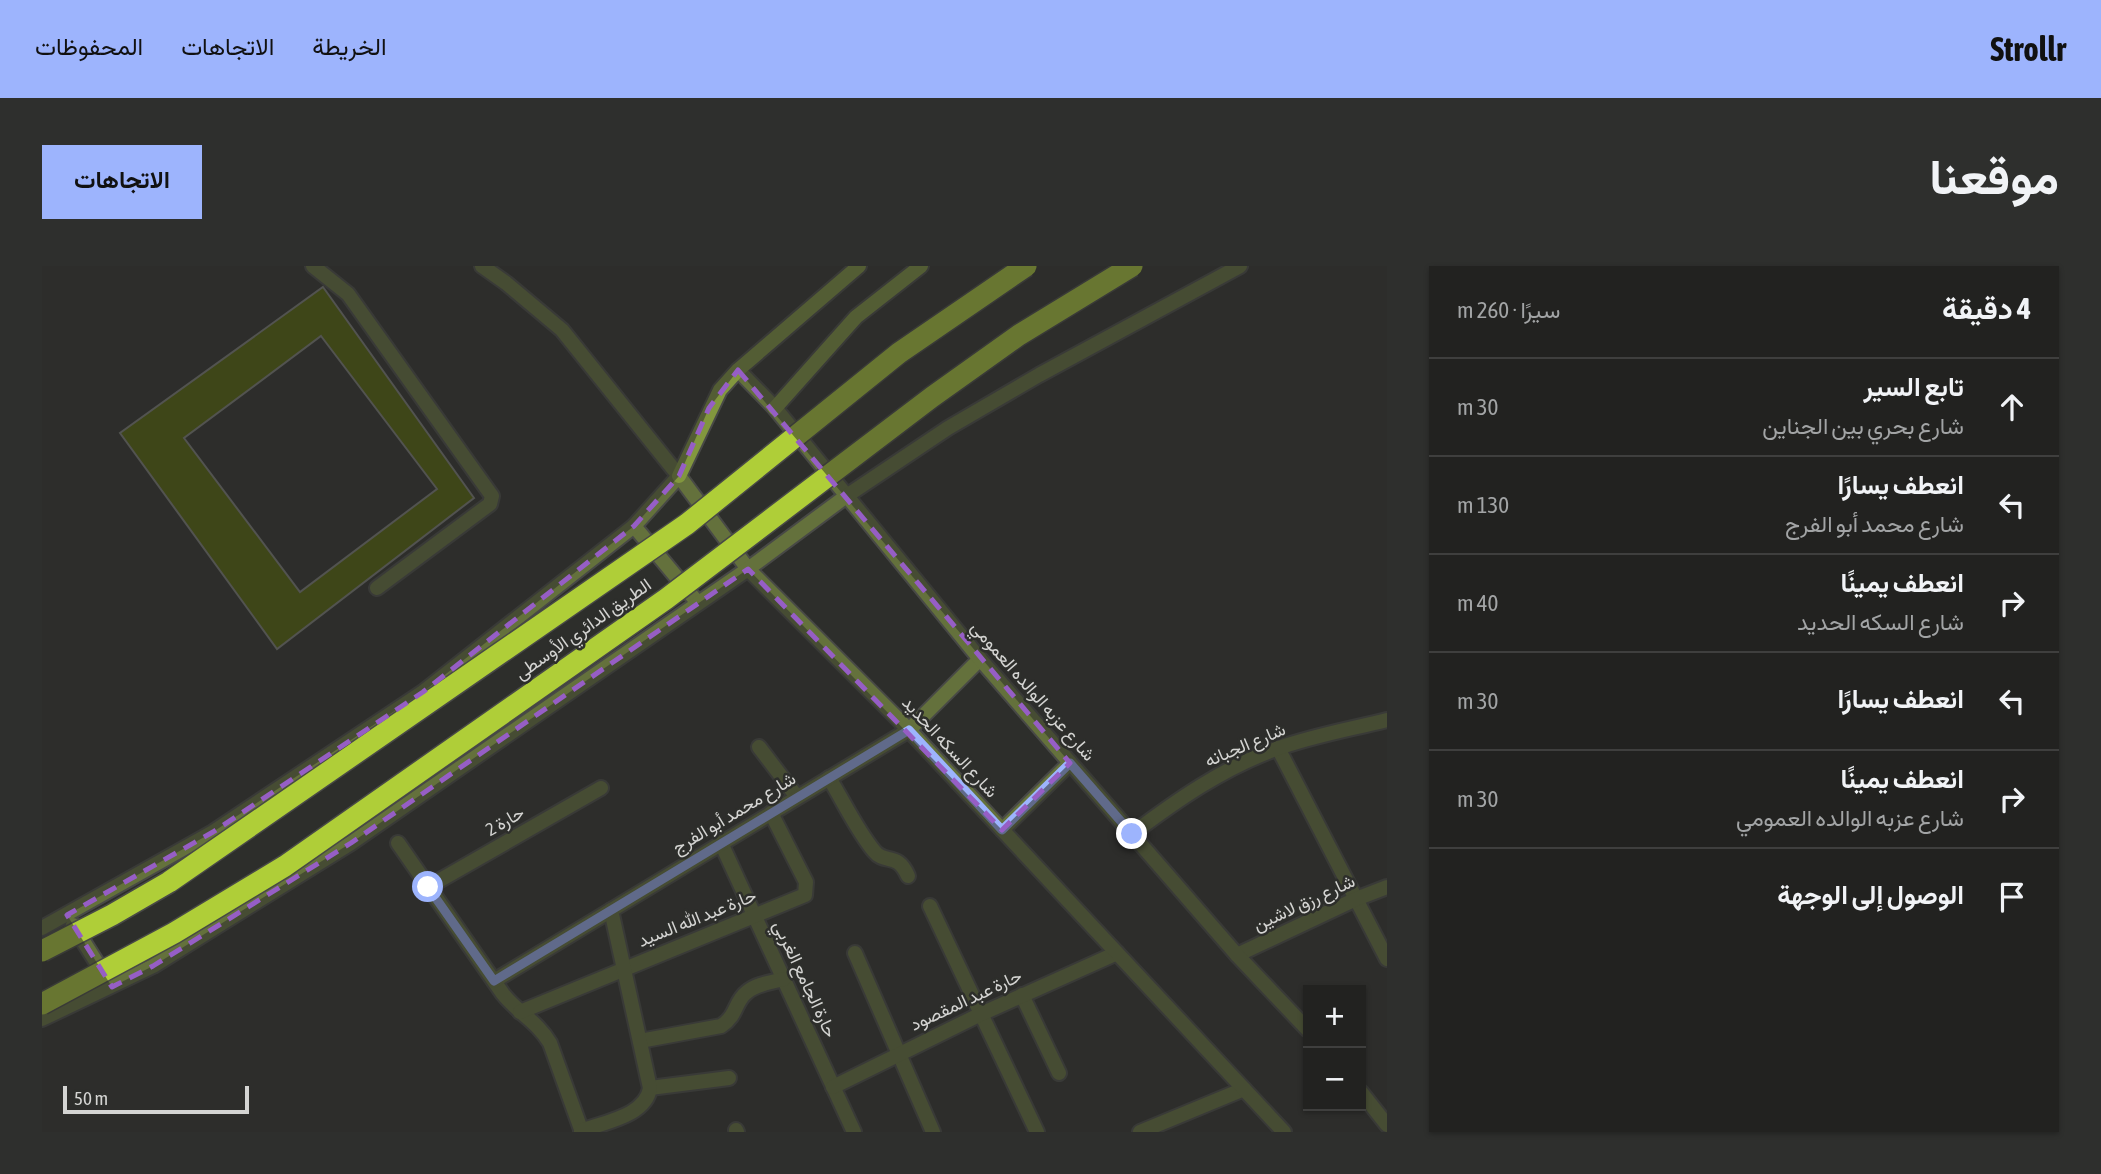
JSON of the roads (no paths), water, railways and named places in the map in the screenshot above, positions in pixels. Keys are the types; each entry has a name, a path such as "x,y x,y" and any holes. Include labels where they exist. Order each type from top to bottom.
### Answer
{"highway":[{"name":"الطريق الدائري الأوسطى","path":"42,951 113,915 169,882 687,524 900,353 1026,266"},
{"name":"الطريق الدائري الأوسطى","path":"42,1004 174,933 285,866 666,599 932,397 1019,335 1132,266"}],"main road":[{"path":"680,476 702,431 709,408 720,390 738,370 859,266"},
{"path":"775,408 856,317 921,266"}],"street":[{"path":"313,266 348,294 492,496 490,504 377,588"},
{"name":"شارع السكه الحديد","path":"482,266 562,330 680,476 748,569 909,730 1284,1132"},
{"path":"42,1019 153,966 351,843 748,569 845,497 959,421 1240,266"},
{"name":"شارع عزبه الوالده العمومي","path":"738,370 775,408 980,659 1237,955 1303,1025"},
{"path":"42,928 213,832 423,692 634,526 680,476"},
{"path":"634,526 698,603"},
{"name":"شارع محمد أبو الفرج","path":"494,981 909,730 980,659"},
{"name":"شارع الجبانه","path":"1132,834 1178,799 1228,769 1278,748 1387,720"},
{"path":"759,747 797,797"},
{"path":"1278,748 1387,959"},
{"path":"1002,830 1070,763"},
{"path":"829,778 874,852 898,861 904,866 908,876"},
{"name":"حارة 2","path":"428,887 601,788"},
{"name":"حارة عبد الله السيد","path":"520,1012 805,895 806,882 771,813"},
{"path":"398,843 511,1003 542,1029 550,1043 581,1131 636,1110 646,1100 650,1088 611,910"},
{"name":"حارة الجامع الغربي","path":"721,843 854,1132"},
{"name":"شارع رزق لاشين","path":"1237,955 1387,887"},
{"path":"930,906 1037,1132"},
{"path":"67,915 112,986"},
{"path":"855,953 933,1132"},
{"name":"حارة عبد المقصود","path":"833,1087 981,1014 1117,953"},
{"path":"640,1041 721,1026 730,1020 737,1004 749,990 784,979"},
{"path":"1022,995 1059,1073"},
{"path":"650,1088 729,1078"},
{"path":"1140,1132 1244,1089"},
{"path":"1366,1098 1387,1125"}]}
